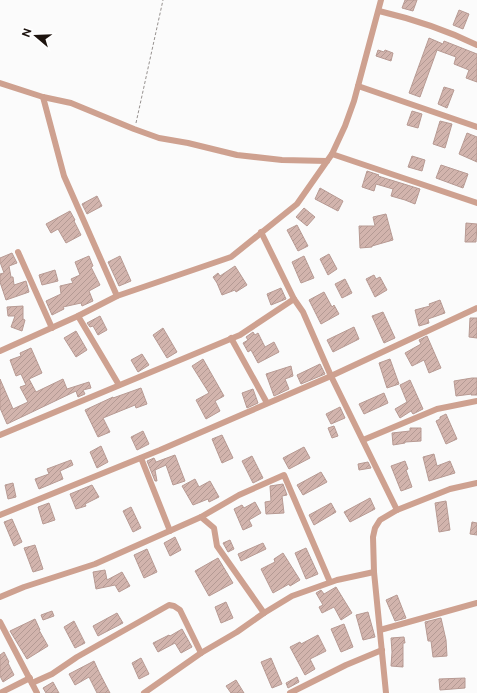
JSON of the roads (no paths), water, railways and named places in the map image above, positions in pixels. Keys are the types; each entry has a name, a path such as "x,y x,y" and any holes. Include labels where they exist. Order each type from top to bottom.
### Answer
{"street":[{"path":"0,351 78,316 117,296 230,257 297,204 332,154 345,126 354,101 381,0"},
{"path":"379,12 405,17 459,36 477,45"},
{"path":"0,83 43,98 71,103 159,138 188,143 237,155 282,160 327,161"},
{"path":"358,86 477,127"},
{"path":"43,98 64,176 117,296"},
{"path":"332,154 477,204"},
{"path":"261,232 294,299 303,312 331,376 397,510"},
{"path":"18,252 52,328"},
{"path":"0,435 240,335 294,299"},
{"path":"0,515 141,458 267,404 368,360 477,308"},
{"path":"78,316 119,385"},
{"path":"231,338 267,404"},
{"path":"363,440 437,409 477,401"},
{"path":"141,458 170,532"},
{"path":"0,597 24,587 95,564 170,532 201,517 239,495 284,475 330,582"},
{"path":"386,693 374,572 373,537 376,528 380,520 397,510 450,489 477,483"},
{"path":"201,517 214,528 217,546 264,613"},
{"path":"144,693 201,653 237,632 292,596 330,582 374,572"},
{"path":"380,630 477,603"},
{"path":"0,692 52,674 77,657 169,605 180,610 201,653"},
{"path":"0,622 37,693"},
{"path":"290,693 346,665 382,650"}]}
